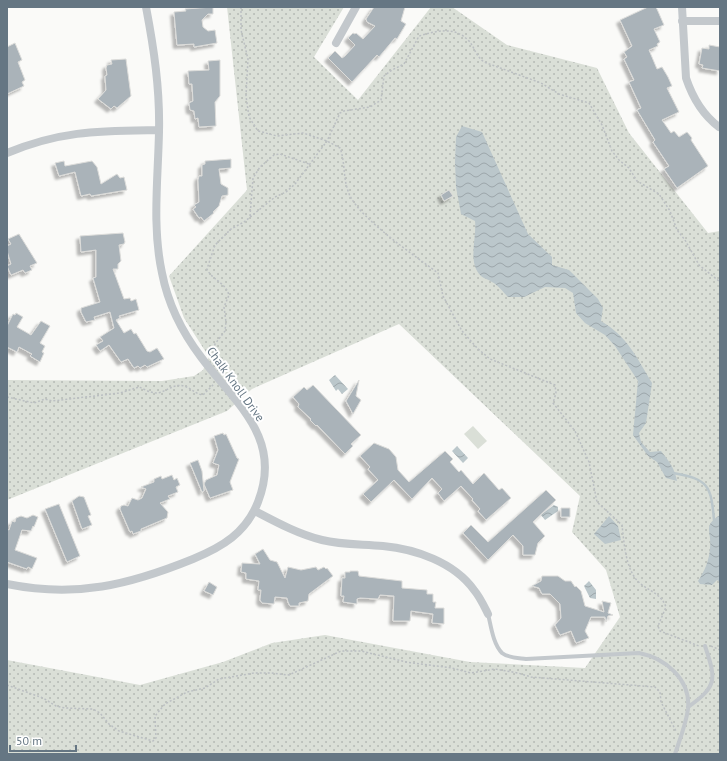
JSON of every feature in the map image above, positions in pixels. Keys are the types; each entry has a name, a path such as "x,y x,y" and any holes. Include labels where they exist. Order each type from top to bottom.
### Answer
{"street":[{"name":"Chalk Knoll Drive","path":"7,584 51,590 75,590 105,587 153,575 217,549 228,542 246,524 255,511 262,493 266,473 264,454 257,433 248,416 201,357 185,333 170,302 162,274 156,243 159,130 158,78 146,7"},
{"path":"336,43 356,7"},
{"path":"682,7 684,63 690,88 707,118 720,128"},
{"path":"682,21 720,21"},
{"path":"7,153 39,141 69,134 93,131 159,130"},
{"path":"255,511 290,528 321,540 395,547 427,556 450,568 465,580 474,590 488,614"}],"lane":[{"path":"488,614 495,639 502,653 510,656 526,659 639,653 664,661 675,672 683,684 688,707 686,721 675,754"},
{"path":"688,707 710,689 714,675 705,646"}],"path":[{"path":"241,7 241,30 248,59 246,96 249,117 258,131 277,136 303,133 327,141 340,148 343,155 343,175 350,196 358,207 391,237 438,273 443,296 462,331 477,348 490,359 555,384 556,393 553,403 575,431 589,462 597,502 622,524 625,555 635,578 663,599 666,607 658,626 660,631 699,646 714,646 720,650"},
{"path":"211,360 215,344 225,331 226,322 224,307 229,295 226,286 210,276 207,269 214,245 231,229 295,184 327,141 340,113 370,107 381,100 384,76 404,64 419,36 433,32 454,30 468,40 477,56 484,62 541,83 559,94 589,103 602,125 612,151 619,160 629,168 638,181 659,194 670,211 677,230 685,240 699,265 720,282"},
{"path":"250,217 253,178 260,167 274,155 280,154 309,164"},
{"path":"7,397 34,403 45,399 52,400 120,393 139,386 149,392 157,393 176,386 184,386 198,394 203,395 215,383"},
{"path":"7,685 43,698 56,706 65,708 93,709 100,713 108,724 119,731 153,741 156,738 155,716 165,704 187,692 205,688 219,679 254,673 289,675 341,652 361,651 406,662 452,668 471,673 495,669 531,677 655,687 660,692 662,702 677,733"}],"shaded area":[{"path":"227,7 344,7 314,57 358,100 431,7 452,7 507,45 597,68 629,133 708,233 720,231 720,754 7,754 7,660 140,685 223,662 272,643 325,635 470,662 585,668 620,617 606,570 572,532 580,496 399,324 252,389 227,411 7,500 7,380 162,381 194,376 203,370 209,357 184,318 169,276 247,190"},
{"path":"473,426 487,441 478,449 464,434"}],"water":[{"path":"462,126 482,132 528,234 552,257 552,265 569,270 598,299 603,308 601,321 618,334 631,348 652,383 646,423 639,433 641,442 650,452 661,451 671,465 677,481 666,478 657,462 648,456 633,435 638,381 615,346 605,335 585,323 576,313 573,293 565,288 545,287 524,297 508,297 496,285 482,277 477,271 473,257 475,221 461,214 456,187 456,137"},
{"path":"335,375 348,389 342,394 338,389 336,391 329,380"},
{"path":"457,446 468,458 463,463 452,451"},
{"path":"554,505 558,507 558,511 545,520 541,515"},
{"path":"720,515 720,582 717,580 712,585 700,584 698,581 703,573 709,557 709,526 714,519"},
{"path":"609,516 618,526 621,540 605,544 594,534"},
{"path":"589,581 596,590 596,599 590,598 584,586"}],"building":[{"path":"213,7 213,14 208,14 202,20 203,27 208,31 215,30 217,43 194,47 194,44 177,45 174,12 186,11 185,9"},
{"path":"374,7 405,7 401,21 406,24 397,39 395,38 379,57 377,55 352,82 328,58 335,51 342,58 345,56 355,45 348,38 353,33 356,33 363,39 375,26 367,22 366,19"},
{"path":"648,7 655,7 657,9 664,25 654,29 660,42 657,44 658,46 649,50 657,69 662,67 668,77 672,86 667,88 679,112 662,120 671,133 674,131 679,137 687,132 708,166 677,188 664,169 669,166 653,142 655,140 637,110 641,108 629,82 634,80 624,59 627,57 624,52 632,46 620,20"},
{"path":"15,43 22,60 18,62 25,80 22,82 24,86 7,94 7,47"},
{"path":"709,45 720,47 720,71 702,68 703,65 699,64 702,48 709,49"},
{"path":"126,59 131,96 117,108 114,106 111,109 98,99 106,90 106,68 107,65 112,64 111,60"},
{"path":"220,60 220,96 215,102 216,126 199,127 198,118 195,119 194,111 190,110 189,103 193,101 192,84 189,84 188,71 209,70 208,61"},
{"path":"231,159 231,168 219,169 221,184 228,188 228,195 222,196 219,206 213,212 214,213 204,221 201,217 199,218 193,209 196,207 194,205 199,202 198,180 199,176 202,176 202,165 205,164 205,161"},
{"path":"64,161 65,166 92,161 97,167 101,184 117,174 120,178 124,177 127,190 91,196 90,194 81,196 75,172 59,176 55,163"},
{"path":"449,190 453,196 444,201 441,195"},
{"path":"123,233 125,242 124,244 119,245 121,261 118,264 118,269 113,269 124,299 130,298 131,301 136,299 139,310 119,316 120,318 116,320 124,333 131,329 134,334 136,333 147,351 150,352 157,348 164,359 147,367 145,365 140,368 138,366 134,368 128,359 121,362 109,345 100,351 96,345 103,341 100,337 114,328 110,312 94,317 95,320 86,322 81,312 81,308 100,302 93,278 96,277 96,250 81,252 80,236"},
{"path":"19,234 37,263 30,266 32,270 25,273 23,270 11,275 7,266 11,264 7,251 7,246 11,244 8,239"},
{"path":"16,313 23,317 17,327 31,335 41,321 50,326 40,343 45,346 40,362 30,356 32,354 19,347 17,352 7,347 7,326 13,314 15,315"},
{"path":"359,380 356,396 361,400 353,414 346,401"},
{"path":"313,385 361,435 351,444 353,446 345,454 298,407 299,404 293,397 304,387 307,390"},
{"path":"223,433 224,435 226,434 237,458 239,459 230,482 233,490 210,498 204,484 206,480 217,475 219,465 213,463 218,450 214,436"},
{"path":"374,443 389,449 396,457 398,470 409,482 445,451 453,459 450,462 459,472 461,470 473,484 484,473 499,490 502,488 511,498 486,520 478,511 480,509 472,500 473,499 461,486 444,501 438,493 442,489 432,478 412,499 394,480 371,502 363,494 378,480 368,469 370,467 360,456"},
{"path":"198,460 202,471 204,491 202,492 190,463"},
{"path":"172,475 174,480 177,478 180,485 176,487 178,492 168,496 170,499 160,503 168,512 167,518 141,529 141,531 133,534 132,531 130,532 120,509 121,506 128,506 132,498 138,500 142,498 146,489 141,487 154,482 154,479 161,476 162,479"},
{"path":"546,490 556,500 533,522 545,536 538,543 535,555 523,555 523,546 513,535 488,560 463,533 471,525 488,542"},
{"path":"79,496 84,497 91,515 88,516 92,525 82,529 72,501"},
{"path":"59,504 80,556 67,562 45,509"},
{"path":"561,508 570,508 570,517 561,517"},
{"path":"33,515 38,517 34,527 33,526 31,531 22,530 15,550 37,558 32,569 28,567 27,569 7,562 7,529 9,530 12,521 15,522 16,518 21,516 27,518"},
{"path":"263,549 270,560 277,562 285,578 288,567 301,570 316,567 318,570 324,567 326,569 327,568 333,576 309,594 308,601 299,603 299,606 290,606 287,598 275,597 274,604 262,603 260,600 261,590 258,590 259,581 246,579 246,573 241,572 242,563 260,564 255,554"},
{"path":"358,571 359,576 402,581 402,588 427,590 427,594 433,594 433,602 436,602 435,608 444,608 444,624 432,623 433,614 411,611 410,621 393,621 394,596 380,595 378,599 360,598 357,599 357,604 343,602 344,596 341,596 342,578 345,578 345,572"},
{"path":"542,576 558,576 565,581 571,581 575,587 576,586 581,591 585,606 604,612 602,601 611,603 608,613 613,615 608,616 606,622 605,617 591,617 585,631 589,638 576,643 571,631 560,635 555,625 561,618 560,604 550,594 542,594 539,588 532,586 541,581"},
{"path":"209,582 217,587 213,595 204,591"}],"waterway":[{"path":"673,473 694,478 706,486 711,499 714,520"}]}
